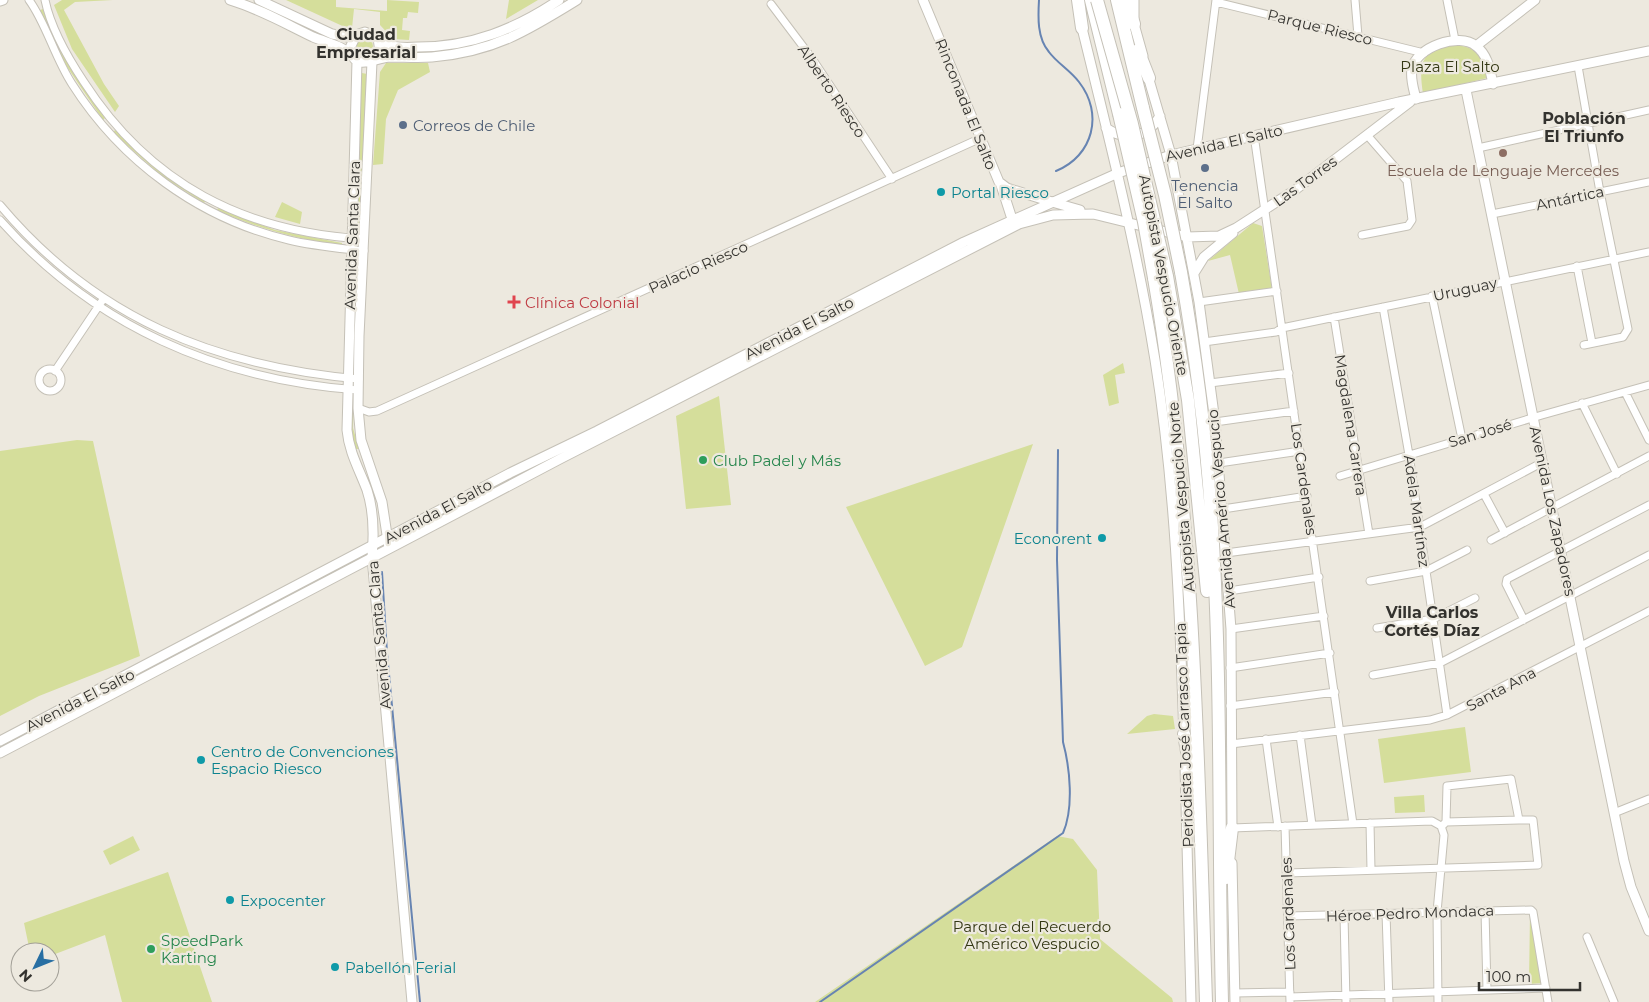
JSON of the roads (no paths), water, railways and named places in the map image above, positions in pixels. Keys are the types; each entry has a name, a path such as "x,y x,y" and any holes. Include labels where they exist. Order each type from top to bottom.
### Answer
{"highway":[{"path":"1078,0 1082,28"},
{"name":"Autopista Vespucio Norte","path":"1091,0 1120,114 1144,222 1161,277 1194,632 1206,1002"},
{"name":"Autopista Vespucio Oriente","path":"1097,0 1132,124 1161,277 1188,400 1212,644 1217,675"},
{"path":"1125,2 1134,24"},
{"path":"1125,2 1148,78"},
{"name":"Autopista Vespucio Norte","path":"1125,2 1143,108 1165,195 1188,273 1209,484 1217,675 1222,1002"},
{"path":"1184,734 1200,829"},
{"path":"1220,923 1232,828"}],"main road":[{"path":"230,0 342,48 355,59 366,64 388,57 445,56 489,47 532,29 577,0"},
{"path":"259,0 332,34 353,38 365,32 374,35 380,43 413,48 466,43 511,28 559,0"},
{"name":"Rinconada El Salto","path":"923,0 1001,185 1093,214"},
{"path":"1072,0 1082,28 1118,173"},
{"path":"1476,46 1535,0"},
{"name":"Avenida Américo Vespucio","path":"1134,24 1171,154 1187,237 1188,273 1199,302 1215,422 1231,629 1230,706 1235,998"},
{"path":"353,38 350,48 355,59"},
{"path":"1414,100 1412,70 1415,62 1436,45 1455,40 1469,42 1476,46 1486,59 1493,84"},
{"path":"374,61 380,52 380,43"},
{"name":"Avenida El Salto","path":"0,741 510,473 597,432 1012,219 1118,173 1171,154 1197,148 1649,51"},
{"name":"Avenida Santa Clara","path":"355,59 347,437 369,496 373,545 372,557 412,1002"},
{"name":"Avenida Santa Clara","path":"374,61 364,239 358,408 361,440 380,494 389,548"},
{"name":"Avenida Los Zapadores","path":"1466,90 1614,813 1628,877 1649,930"},
{"name":"Las Torres","path":"1187,237 1213,237 1236,228 1265,210 1414,100"},
{"path":"1106,128 1120,135 1136,136 1150,129 1160,116"},
{"name":"Periodista José Carrasco Tapia","path":"1118,173 1155,358 1167,456 1179,597 1191,1002"},
{"path":"1001,185 1012,219"},
{"name":"Avenida El Salto","path":"0,753 810,329 1019,224 1053,215 1093,214 1187,237"},
{"path":"1164,231 1174,230 1182,224 1183,219"},
{"path":"1141,285 1146,270 1155,261 1162,258 1175,258 1183,262 1188,273 1236,228"}],"street":[{"path":"29,0 37,11 64,70 102,124 109,133 150,171 214,213 279,237 364,251"},
{"path":"45,0 67,54 109,118 158,166 208,199 281,228 364,239"},
{"path":"1355,0 1358,36"},
{"path":"1447,0 1455,40"},
{"path":"1197,148 1216,1"},
{"name":"Parque Riesco","path":"1216,1 1424,53"},
{"name":"Alberto Riesco","path":"771,4 811,57 892,179"},
{"path":"1578,66 1587,124 1628,332 1623,337 1584,345"},
{"path":"1478,148 1649,110"},
{"path":"102,124 109,118"},
{"path":"109,133 116,126"},
{"name":"Los Cardenales","path":"1254,135 1330,653 1353,824"},
{"path":"1362,235 1408,226 1412,220 1407,181 1367,135"},
{"name":"Palacio Riesco","path":"358,408 369,412 377,411 981,138"},
{"name":"Antártica","path":"1492,214 1649,182"},
{"path":"204,208 208,199"},
{"path":"214,213 218,204"},
{"path":"1,208 47,254 104,298 171,335 245,362 358,379"},
{"path":"0,220 42,262 98,306 165,343 243,372 289,383 358,390"},
{"name":"Uruguay","path":"1204,342 1276,332 1282,328 1649,252"},
{"path":"1578,266 1592,343"},
{"path":"1199,302 1277,291"},
{"path":"1432,296 1462,439"},
{"path":"56,370 104,298"},
{"name":"Adela Martínez","path":"1383,307 1409,455 1447,715"},
{"name":"Magdalena Carrera","path":"1334,317 1369,534"},
{"path":"232,369 236,364 235,359"},
{"path":"243,372 241,367 245,362"},
{"path":"1210,383 1289,373"},
{"name":"San José","path":"1340,476 1534,417 1649,385"},
{"path":"1625,392 1649,440"},
{"path":"1582,403 1617,474"},
{"path":"1215,422 1294,411"},
{"path":"1219,463 1300,451"},
{"path":"1491,540 1649,456"},
{"path":"1226,552 1420,527 1543,462"},
{"path":"1484,494 1505,533"},
{"path":"1223,509 1307,496"},
{"path":"1524,620 1505,582 1649,505"},
{"path":"1370,581 1426,571 1467,550"},
{"path":"1373,674 1440,663 1649,555"},
{"path":"1229,591 1319,577"},
{"path":"1377,628 1433,619 1475,598"},
{"name":"Santa Ana","path":"1231,744 1430,720 1447,715 1649,612"},
{"path":"1231,629 1324,616"},
{"path":"1230,668 1330,653"},
{"path":"1230,706 1335,692"},
{"path":"1300,735 1312,825"},
{"name":"Los Cardenales","path":"1266,739 1282,826 1287,873 1290,997"},
{"path":"1438,1002 1437,912 1447,786 1511,779 1519,820"},
{"path":"1614,813 1649,799"},
{"path":"1232,828 1432,822 1444,824 1534,820 1538,865 1287,873"},
{"path":"1370,824 1371,870"},
{"path":"1485,910 1487,990"},
{"name":"Héroe Pedro Mondaca","path":"1288,916 1532,910 1546,988"},
{"path":"1386,913 1389,1002"},
{"path":"1344,915 1346,999"},
{"path":"1587,937 1614,1002"},
{"path":"1235,998 1346,999 1389,994 1546,988 1548,1002"}],"waterway":[{"path":"1039,0 1040,34 1042,40 1052,56 1079,82 1087,94 1091,107 1091,133 1086,145 1069,164 1056,171"},
{"path":"820,1002 1063,833 1069,812 1070,788 1068,764 1063,742 1057,560 1058,450"},
{"path":"382,572 387,653 420,1002"}],"place":[{"name":"Correos de Chile","path":"403,125"},
{"name":"Escuela de Lenguaje Mercedes","path":"1503,153"},
{"name":"Tenencia El Salto","path":"1205,168"},
{"name":"Portal Riesco","path":"941,192"},
{"name":"Clínica Colonial","path":"514,302"},
{"name":"Club Padel y Más","path":"703,460"},
{"name":"Econorent","path":"1102,538"},
{"name":"Centro de Convenciones Espacio Riesco","path":"201,760"},
{"name":"Expocenter","path":"230,900"},
{"name":"SpeedPark Karting","path":"151,949"},
{"name":"Pabellón Ferial","path":"335,967"}],"district":[{"name":"Ciudad Empresarial","path":"366,43"},
{"name":"Población El Triunfo","path":"1584,127"},
{"name":"Villa Carlos Cortés Díaz","path":"1432,621"}],"park label":[{"name":"Plaza El Salto","path":"1450,66"},
{"name":"Parque del Recuerdo Américo Vespucio","path":"1032,934"}]}
